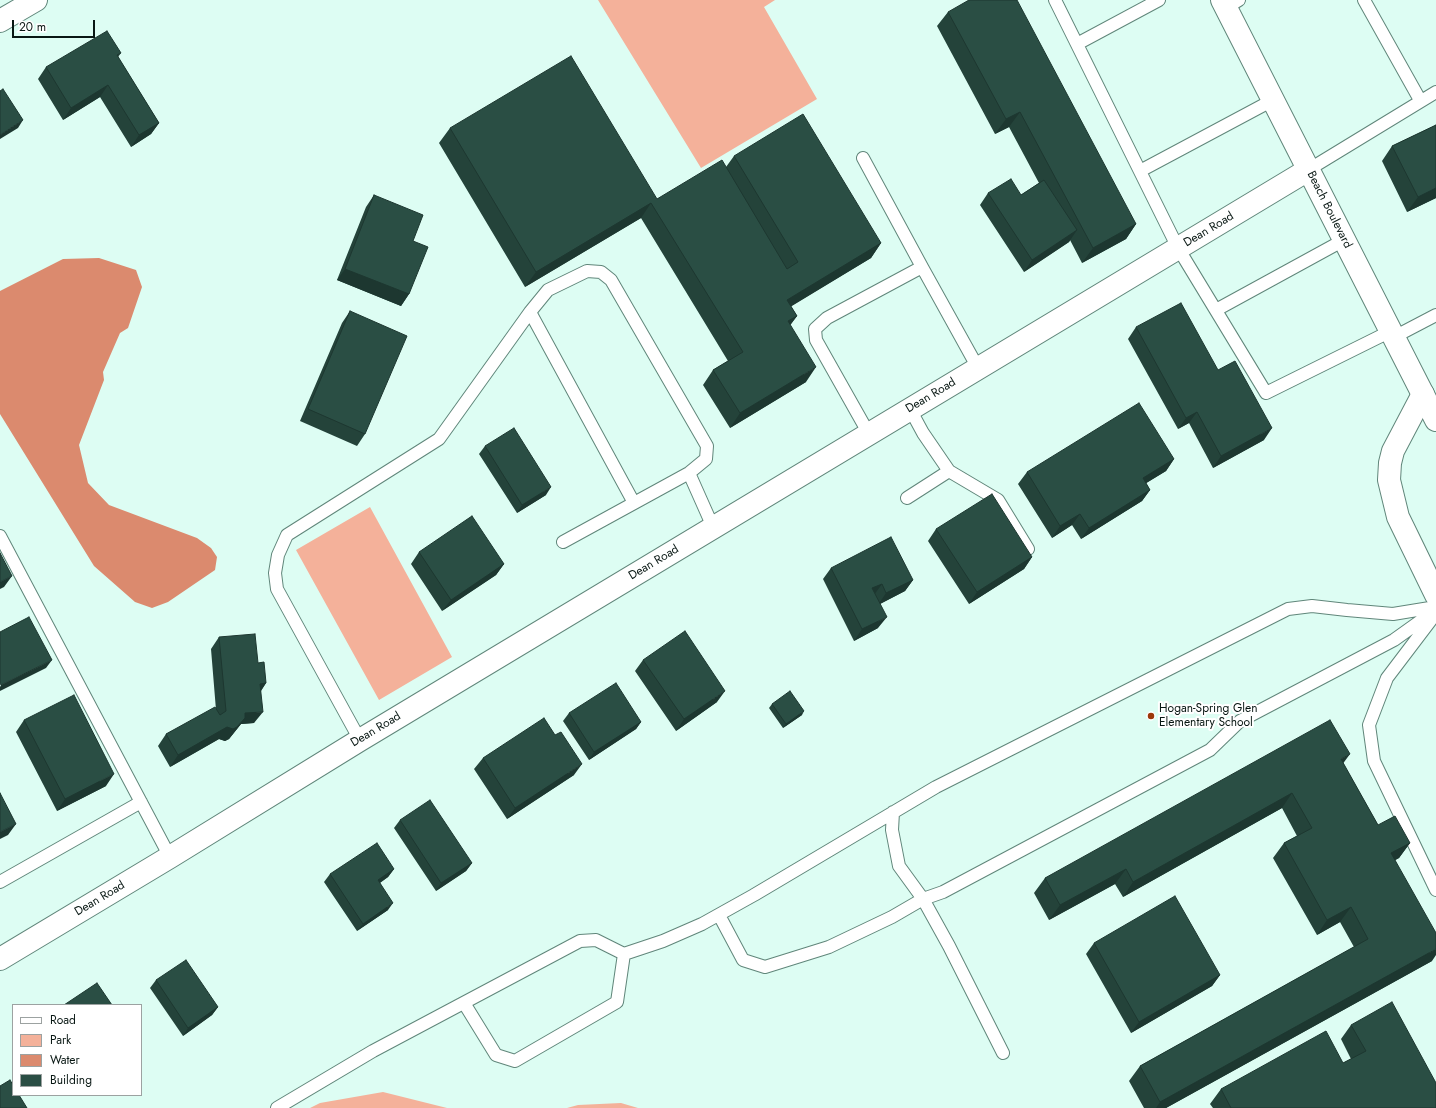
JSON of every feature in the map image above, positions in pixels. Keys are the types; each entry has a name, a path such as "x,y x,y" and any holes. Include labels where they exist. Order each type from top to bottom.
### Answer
{"main road":[{"path":"0,21 36,0"},
{"name":"Beach Boulevard","path":"1229,3 1273,100 1436,420"},
{"name":"Dean Road","path":"0,959 170,857 360,740 1308,170"},
{"path":"1423,394 1393,451 1390,463 1389,480 1398,517 1436,595"}],"lane":[{"path":"1054,0 1178,248 1266,393 1436,315"},
{"path":"1077,44 1159,0"},
{"path":"1364,0 1420,100"},
{"path":"1308,170 1420,100 1436,92"},
{"path":"1140,171 1273,100"},
{"path":"863,158 978,368"},
{"path":"1216,310 1344,240"},
{"path":"869,434 816,340 815,329 827,318 922,267"},
{"path":"360,740 277,589 275,573 278,555 287,535 439,439 530,312 548,290 587,271 601,272 611,280 707,446 706,459 689,473 563,542"},
{"path":"530,312 634,503"},
{"path":"910,409 924,434 950,471 998,500 1028,549"},
{"path":"907,498 950,471"},
{"path":"689,473 714,527"},
{"path":"0,536 170,857"},
{"path":"277,1108 372,1051 580,941 596,940 624,954 663,941 702,924 936,787 1288,609 1312,606 1393,614 1436,608"},
{"path":"719,915 743,960 764,967 829,947 892,918 923,899 943,892 1210,750 1240,722 1394,640 1436,608"},
{"path":"1436,613 1387,678 1369,725 1374,761 1436,890"},
{"path":"0,882 141,802"},
{"path":"893,812 892,830 899,866 923,899 949,946 1003,1053"},
{"path":"464,1003 496,1055 516,1061 617,1002 624,954"}],"green space":[{"path":"598,0 775,0 764,7 817,99 701,168"},
{"path":"370,507 452,657 379,700 296,550"},
{"path":"383,1092 447,1108 310,1108 320,1103"},
{"path":"621,1103 638,1108 567,1108 578,1105"}],"water":[{"path":"99,258 136,270 142,287 128,328 120,333 103,372 104,380 79,445 88,483 109,505 197,538 211,548 217,557 215,570 168,602 152,608 135,602 94,566 0,414 0,291 63,259"}],"building":[{"path":"969,0 1017,0 1136,224 1093,248 1020,112 1006,119 948,12"},
{"path":"107,31 121,53 117,55 159,123 139,135 108,85 71,108 46,67"},
{"path":"571,56 657,199 722,160 787,269 798,262 734,156 803,114 881,243 787,300 797,316 788,321 816,367 740,413 713,370 743,352 651,203 536,272 450,128"},
{"path":"3,89 23,120 0,135 0,91"},
{"path":"1436,125 1436,188 1418,197 1392,146"},
{"path":"1011,179 1021,195 1044,180 1077,230 1032,260 988,193"},
{"path":"374,195 423,215 413,241 428,247 409,294 345,269"},
{"path":"1181,303 1218,370 1235,361 1272,428 1221,456 1197,412 1186,418 1136,327"},
{"path":"350,311 407,336 365,434 308,409"},
{"path":"1139,403 1174,459 1143,478 1150,490 1089,528 1080,514 1060,526 1027,472"},
{"path":"514,428 551,487 522,505 485,446"},
{"path":"992,494 1032,557 977,592 936,529"},
{"path":"472,516 504,564 451,600 419,552"},
{"path":"891,537 913,580 886,593 882,584 872,588 887,617 862,629 831,568"},
{"path":"0,553 12,576 0,582"},
{"path":"29,617 52,660 1,685 0,632"},
{"path":"685,631 725,691 684,719 643,660"},
{"path":"255,634 258,663 264,662 266,683 260,684 263,712 245,713 245,718 237,727 233,729 227,727 178,755 166,734 215,707 220,715 226,711 219,637"},
{"path":"616,683 641,722 594,752 569,713"},
{"path":"790,691 804,711 786,724 772,704"},
{"path":"74,695 114,774 65,799 24,720"},
{"path":"544,718 555,735 561,732 582,764 515,808 483,758"},
{"path":"1330,720 1350,754 1341,759 1378,825 1395,816 1410,843 1391,853 1436,933 1436,949 1160,1102 1140,1066 1368,939 1351,907 1327,920 1284,843 1312,828 1292,793 1133,882 1126,869 1060,905 1045,878"},
{"path":"0,793 16,824 0,832"},
{"path":"430,800 472,863 441,883 400,820"},
{"path":"377,843 394,869 378,880 393,903 363,924 330,874"},
{"path":"1175,896 1220,975 1139,1022 1094,943"},
{"path":"186,960 218,1007 188,1028 156,980"},
{"path":"97,983 111,1004 66,1004"},
{"path":"1392,1002 1436,1083 1436,1108 1231,1108 1221,1089 1326,1031 1343,1063 1366,1051 1351,1025"},
{"path":"10,1080 12,1083 12,1096 20,1096 27,1108 0,1108 0,1086"}],"place":[{"name":"Hogan-Spring Glen Elementary School","path":"1151,716"}]}
